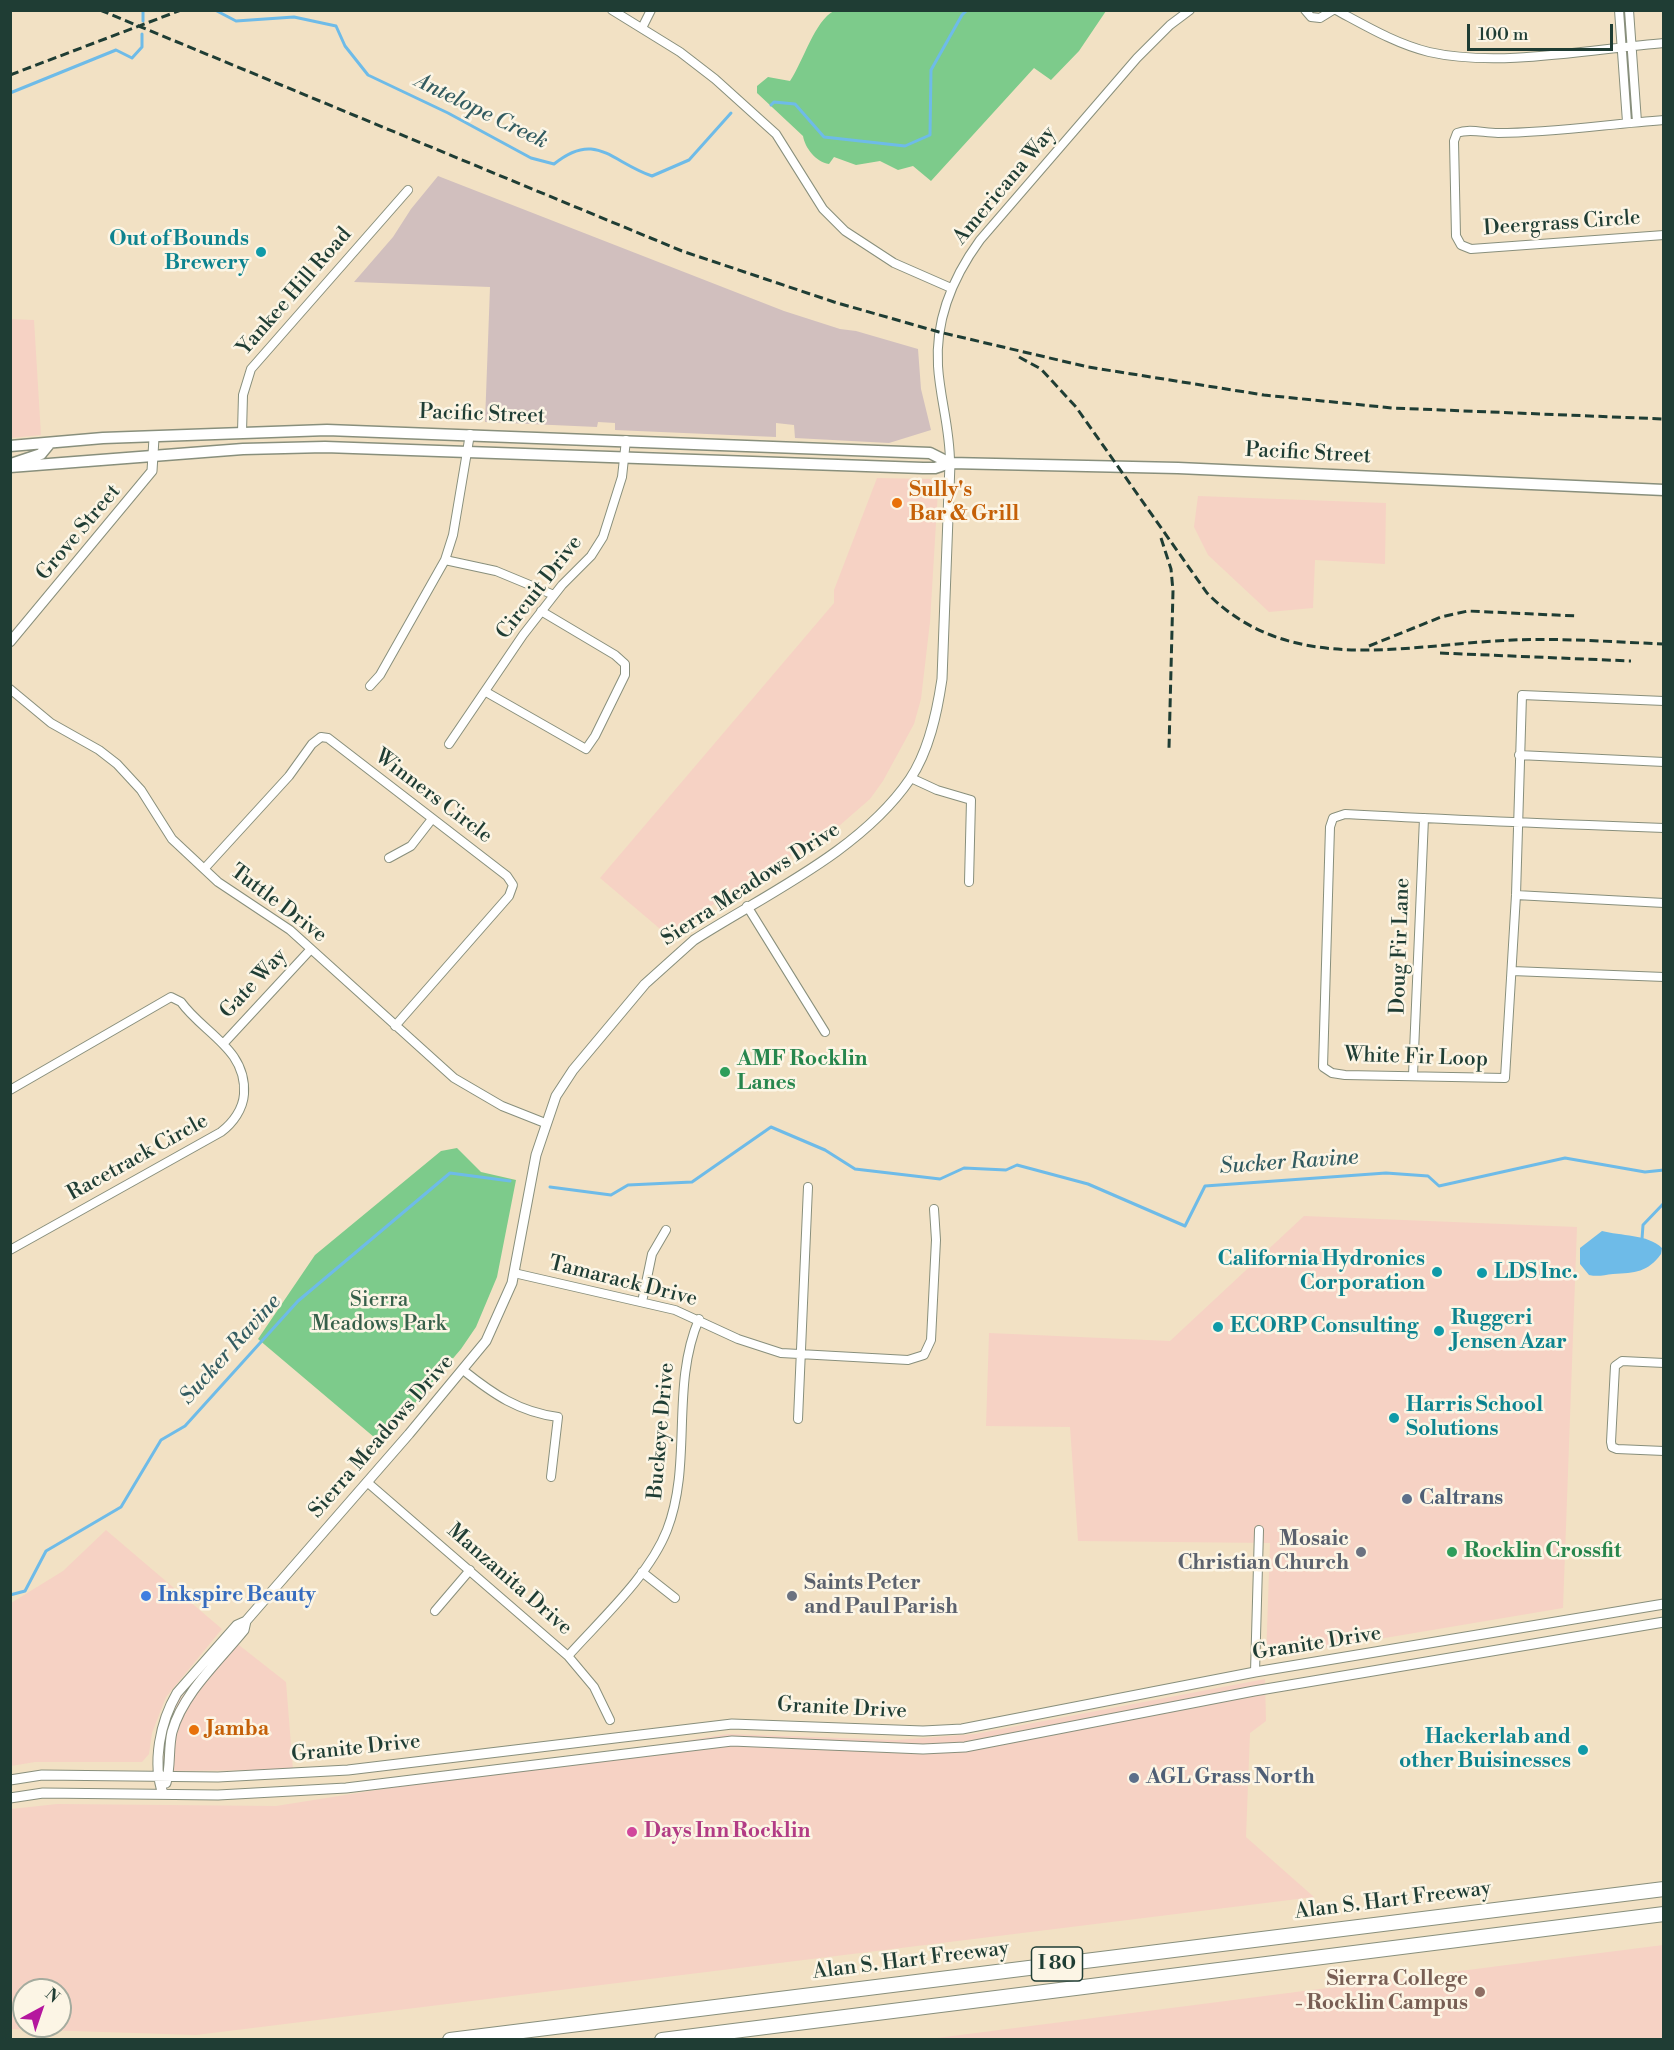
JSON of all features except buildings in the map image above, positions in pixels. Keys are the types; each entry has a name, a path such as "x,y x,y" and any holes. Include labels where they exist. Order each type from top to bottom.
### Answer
{"highway":[{"name":"Alan S. Hart Freeway","path":"450,2040 1664,1889"},
{"name":"I 80","path":"662,2040 1664,1914"}],"main road":[{"name":"Pacific Street","path":"10,446 103,438 337,430 930,453 950,463"},
{"path":"10,466 41,454 50,443"},
{"name":"Pacific Street","path":"10,466 154,455 326,447 923,468 935,468 950,463 1178,468 1664,490"}],"street":[{"path":"612,10 680,52 715,79 776,134 823,209 845,231 894,263 951,288"},
{"path":"642,28 651,10"},
{"name":"Americana Way","path":"950,463 950,433 940,387 937,346 951,288 971,252 995,223 1143,51 1170,25 1190,10"},
{"path":"1305,10 1311,16 1320,18 1335,10 1407,45 1452,56 1500,58 1664,43"},
{"path":"1619,10 1627,122"},
{"path":"1629,10 1637,122"},
{"name":"Deergrass Circle","path":"1664,120 1525,133 1485,133 1464,130 1457,133 1454,141 1456,236 1461,245 1471,249 1664,235"},
{"name":"Yankee Hill Road","path":"242,432 243,395 251,369 408,190"},
{"path":"370,686 380,675 445,560 453,535 470,434"},
{"name":"Grove Street","path":"10,642 143,484 154,468 153,438"},
{"name":"Circuit Drive","path":"449,744 541,611 591,556 603,537 622,477 626,441"},
{"name":"Sierra Meadows Drive","path":"163,1794 157,1777 163,1729 177,1693 237,1625 246,1621 368,1482 463,1370 493,1328 514,1273 545,1123 556,1096 573,1070 645,984 694,940 850,843 886,810 911,778 927,742 937,710 942,679 950,463"},
{"path":"445,560 496,571 554,595"},
{"path":"486,692 586,749 595,736 625,675 625,664 541,611"},
{"name":"Tuttle Drive","path":"10,689 57,728 99,750 117,765 141,790 172,839 204,869 237,896 280,922 454,1078 502,1106 545,1123"},
{"path":"1664,701 1522,695 1516,821 1664,828"},
{"name":"Winners Circle","path":"204,869 289,776 316,739 321,737 328,738 512,880 512,891 395,1026"},
{"path":"1520,755 1664,762"},
{"path":"911,778 937,790 971,800 969,882"},
{"name":"White Fir Loop","path":"1345,814 1516,821 1516,895 1505,1078 1490,1080 1413,1075 1345,1075 1332,1073 1323,1067 1330,827 1333,818 1345,814"},
{"name":"Doug Fir Lane","path":"1413,1075 1424,818"},
{"path":"389,858 411,846 432,819"},
{"path":"1516,895 1664,903"},
{"path":"747,906 825,1032"},
{"name":"Gate Way","path":"223,1044 311,949"},
{"path":"1512,971 1664,977"},
{"name":"Racetrack Circle","path":"10,1090 151,1010 168,997 181,1002 223,1044 236,1059 244,1078 242,1105 231,1123 215,1135 10,1250"},
{"path":"798,1419 808,1187"},
{"name":"Tamarack Drive","path":"514,1273 642,1302 699,1319 758,1347 801,1356 897,1361 917,1358 928,1350 933,1327 934,1209"},
{"path":"642,1302 652,1254 666,1230"},
{"name":"Buckeye Drive","path":"568,1656 642,1572 661,1543 673,1511 684,1369 699,1319"},
{"path":"1664,1363 1622,1361 1615,1366 1611,1442 1612,1447 1617,1449 1664,1451"},
{"path":"463,1370 507,1403 540,1414 558,1417 551,1477"},
{"name":"Manzanita Drive","path":"368,1482 568,1656 594,1686 610,1720"},
{"path":"1254,1691 1259,1530"},
{"path":"435,1611 470,1570"},
{"path":"642,1572 675,1598"},
{"name":"Granite Drive","path":"10,1780 42,1775 262,1776 348,1770 712,1725 749,1723 923,1731 962,1729 1255,1672 1664,1604"},
{"name":"Sierra Meadows Drive","path":"163,1794 168,1777 169,1745 176,1720 188,1700 244,1630 246,1621"},
{"name":"Granite Drive","path":"10,1798 43,1793 253,1794 346,1788 732,1741 922,1749 965,1747 1254,1691 1664,1622"},
{"path":"177,1693 212,1670"}],"shaded area":[{"path":"438,176 784,311 840,329 856,331 918,349 921,389 931,430 889,443 795,438 794,425 776,423 776,437 615,430 615,423 598,422 597,427 485,422 490,287 354,282 393,237 411,209"},
{"path":"10,319 34,320 41,435 11,438"},
{"path":"877,478 930,479 938,490 930,622 921,699 914,724 883,781 870,799 839,826 666,934 600,878 834,603 834,590"},
{"path":"1198,496 1386,503 1385,564 1315,560 1313,608 1269,612 1208,555 1194,527"},
{"path":"1304,1216 1577,1227 1563,1608 1266,1658 1270,1543 1078,1541 1070,1427 986,1426 989,1333 1170,1341"},
{"path":"106,1530 222,1629 166,1697 152,1733 149,1754 142,1762 35,1762 11,1766 11,1603 63,1571"},
{"path":"230,1638 286,1682 293,1770 163,1771 164,1737 178,1701"},
{"path":"1265,1679 1266,1721 1250,1733 1246,1837 1314,1897 196,2035 72,2031 72,1978 12,1978 11,2029 11,1809 57,1804 276,1806 728,1734 896,1740 975,1734"},
{"name":"Sierra College - Rocklin Campus","path":"1663,1945 1663,2039 929,2039"}],"green space":[{"path":"834,11 1106,11 1079,51 1051,80 1034,68 931,181 913,166 898,170 880,161 856,165 834,157 829,164 824,163 809,150 803,136 757,93 757,86 768,77 790,81 815,32 827,16"},
{"name":"Sierra Meadows Park","path":"457,1148 481,1172 516,1180 497,1277 476,1327 461,1349 381,1443 258,1339 315,1255 441,1151"}],"water":[{"path":"1602,1231 1649,1240 1662,1248 1661,1254 1651,1265 1640,1270 1601,1276 1589,1275 1580,1264 1580,1248"}],"waterway":[{"path":"143,10 143,21"},
{"name":"Antelope Creek","path":"215,10 236,21 294,17 336,26 345,46 368,75 448,113 531,158 554,164 569,154 593,149 652,176 689,160 731,113"},
{"name":"Antelope Creek","path":"771,105 774,102 795,104 824,137 905,146 930,135 931,70 967,10"},
{"path":"10,93 116,50 132,58 142,47 142,34"},
{"name":"Sucker Ravine","path":"550,1187 611,1195 628,1185 692,1182 771,1127 825,1150 855,1169 940,1179 964,1168 1006,1170 1017,1165 1088,1184 1185,1226 1205,1186 1386,1173 1428,1176 1439,1186 1565,1158 1645,1172 1664,1170"},
{"name":"Sucker Ravine","path":"10,1595 25,1591 46,1551 121,1507 161,1440 185,1426 298,1301 450,1173 510,1181"},
{"path":"1642,1239 1643,1225 1664,1203"}],"railway":[{"path":"100,10 682,251 834,302 939,332 1088,367 1264,395 1392,408 1664,419"},
{"path":"10,75 181,10"},
{"path":"1019,357 1041,369 1076,407 1207,593 1240,620 1275,637 1313,646 1352,650 1513,640 1664,644"},
{"path":"1161,538 1171,569 1173,591 1169,748"},
{"path":"1369,646 1441,617 1468,611 1577,616"},
{"path":"1440,653 1631,661"}],"place":[{"name":"Out of Bounds Brewery","path":"261,252"},
{"name":"Sully's Bar & Grill","path":"897,503"},
{"name":"AMF Rocklin Lanes","path":"725,1072"},
{"name":"California Hydronics Corporation","path":"1437,1272"},
{"name":"LDS Inc.","path":"1482,1273"},
{"name":"ECORP Consulting","path":"1218,1327"},
{"name":"Ruggeri Jensen Azar","path":"1439,1331"},
{"name":"Harris School Solutions","path":"1394,1418"},
{"name":"Caltrans","path":"1407,1499"},
{"name":"Mosaic Christian Church","path":"1361,1552"},
{"name":"Rocklin Crossfit","path":"1452,1552"},
{"name":"Inkspire Beauty","path":"146,1596"},
{"name":"Saints Peter and Paul Parish","path":"792,1596"},
{"name":"Jamba","path":"194,1730"},
{"name":"Hackerlab and other Buisinesses","path":"1583,1750"},
{"name":"AGL Grass North","path":"1134,1778"},
{"name":"Days Inn Rocklin","path":"632,1832"},
{"name":"Sierra College - Rocklin Campus","path":"1480,1992"}]}
